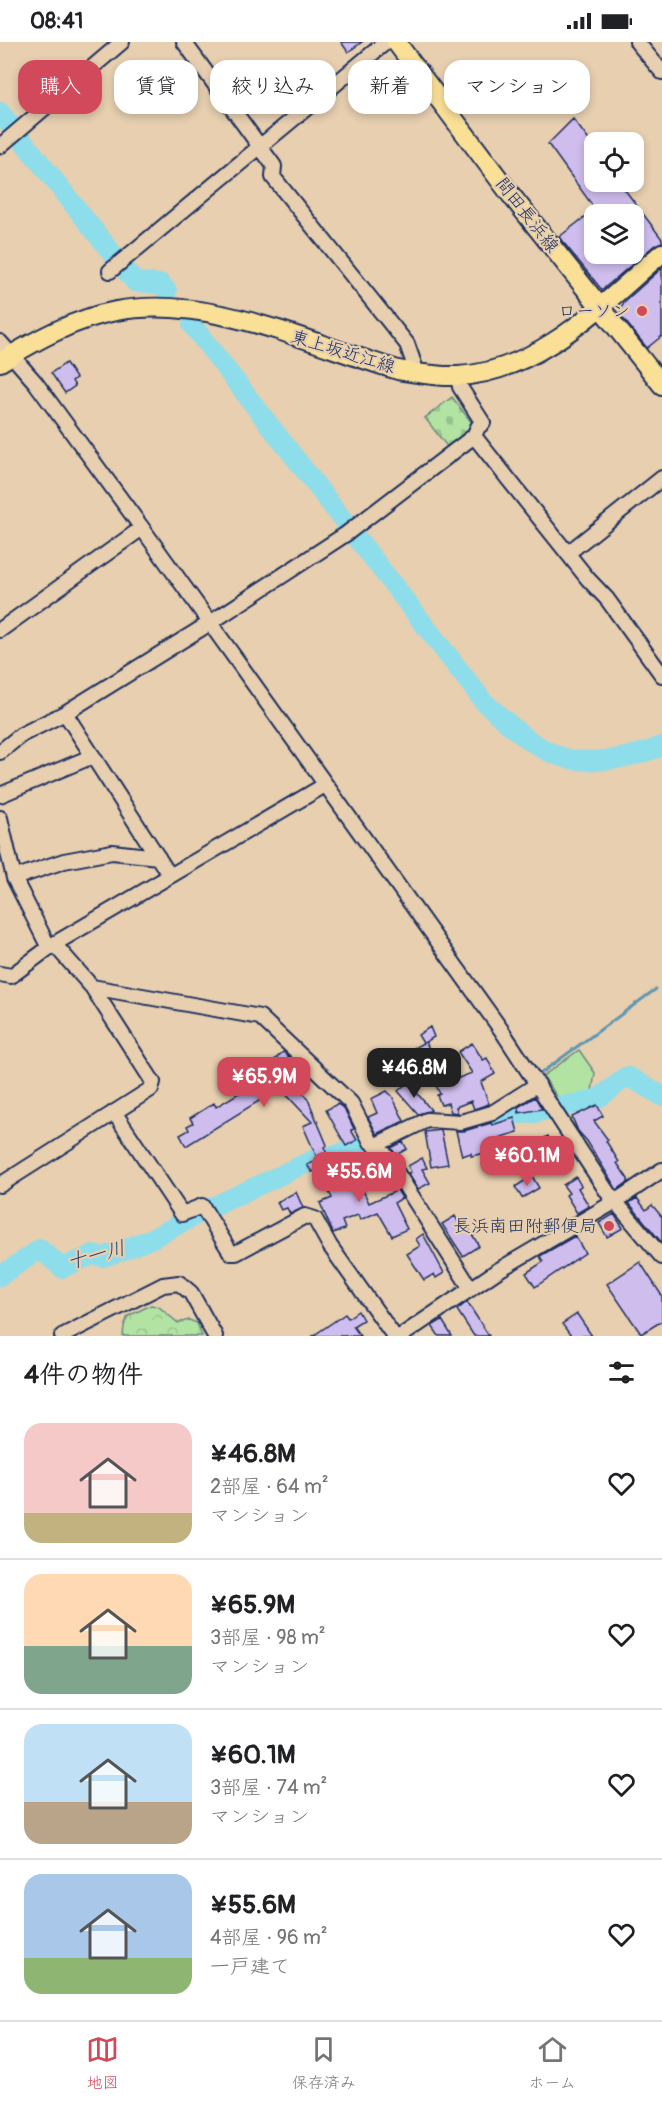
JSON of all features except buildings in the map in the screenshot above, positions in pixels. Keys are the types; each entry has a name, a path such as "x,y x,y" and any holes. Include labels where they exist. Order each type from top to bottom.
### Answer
{"main road":[{"name":"間田長浜線","path":"396,42 511,195 662,386"},
{"name":"東上坂近江線","path":"4,353 83,320 116,311 172,308 230,316 376,364 415,373 458,376 512,364 529,357 568,332 662,253"}],"street":[{"path":"6,142 122,42"},
{"path":"184,42 261,146 274,166 273,177 407,344 415,373"},
{"path":"111,270 386,42"},
{"path":"637,42 662,72"},
{"path":"4,353 35,382 142,528 502,1031 596,1176 662,1257"},
{"path":"0,752 21,735 65,713 210,623 350,530 474,436 478,427 483,423 460,387 458,376"},
{"path":"474,436 607,599 662,675"},
{"path":"568,553 662,478"},
{"path":"0,630 142,528"},
{"path":"65,713 170,876"},
{"path":"0,795 93,756"},
{"path":"0,974 11,976 51,946 325,785"},
{"path":"0,818 2,839 14,878 51,946 92,987 153,1082 151,1089 0,1185"},
{"path":"14,878 64,861 112,852 158,857"},
{"path":"92,987 260,1017 351,1102 371,1142 385,1154 471,1288"},
{"path":"376,1145 427,1120 461,1122 492,1113 538,1084"},
{"path":"114,1112 182,1214 202,1206 231,1253 237,1253 305,1216 315,1219 330,1246 394,1336"},
{"path":"401,1336 497,1271 616,1201 662,1170"},
{"path":"62,1336 164,1285 179,1283 191,1293 214,1336"}],"green space":[{"path":"452,397 472,423 472,432 449,449 425,418"},
{"path":"579,1050 595,1073 591,1097 560,1101 543,1076"},
{"path":"151,1305 159,1307 178,1323 189,1320 197,1323 202,1336 123,1336 128,1316"}],"waterway":[{"path":"0,112 135,282 161,284 167,291"},
{"path":"192,325 484,702 535,744 566,758 608,760 662,746"},
{"path":"541,1073 656,989"},
{"name":"十一川","path":"560,1106 596,1099 625,1077 629,1077 662,1096"},
{"name":"十一川","path":"477,1123 501,1115 536,1113 549,1109"},
{"name":"十一川","path":"208,1209 315,1159 336,1155 365,1145"},
{"name":"十一川","path":"0,1276 40,1249 62,1268 92,1255 103,1257 121,1251 155,1237 198,1214"}],"place":[{"name":"ローソン","path":"642,311"},
{"name":"長浜南田附郵便局","path":"609,1226"}]}
